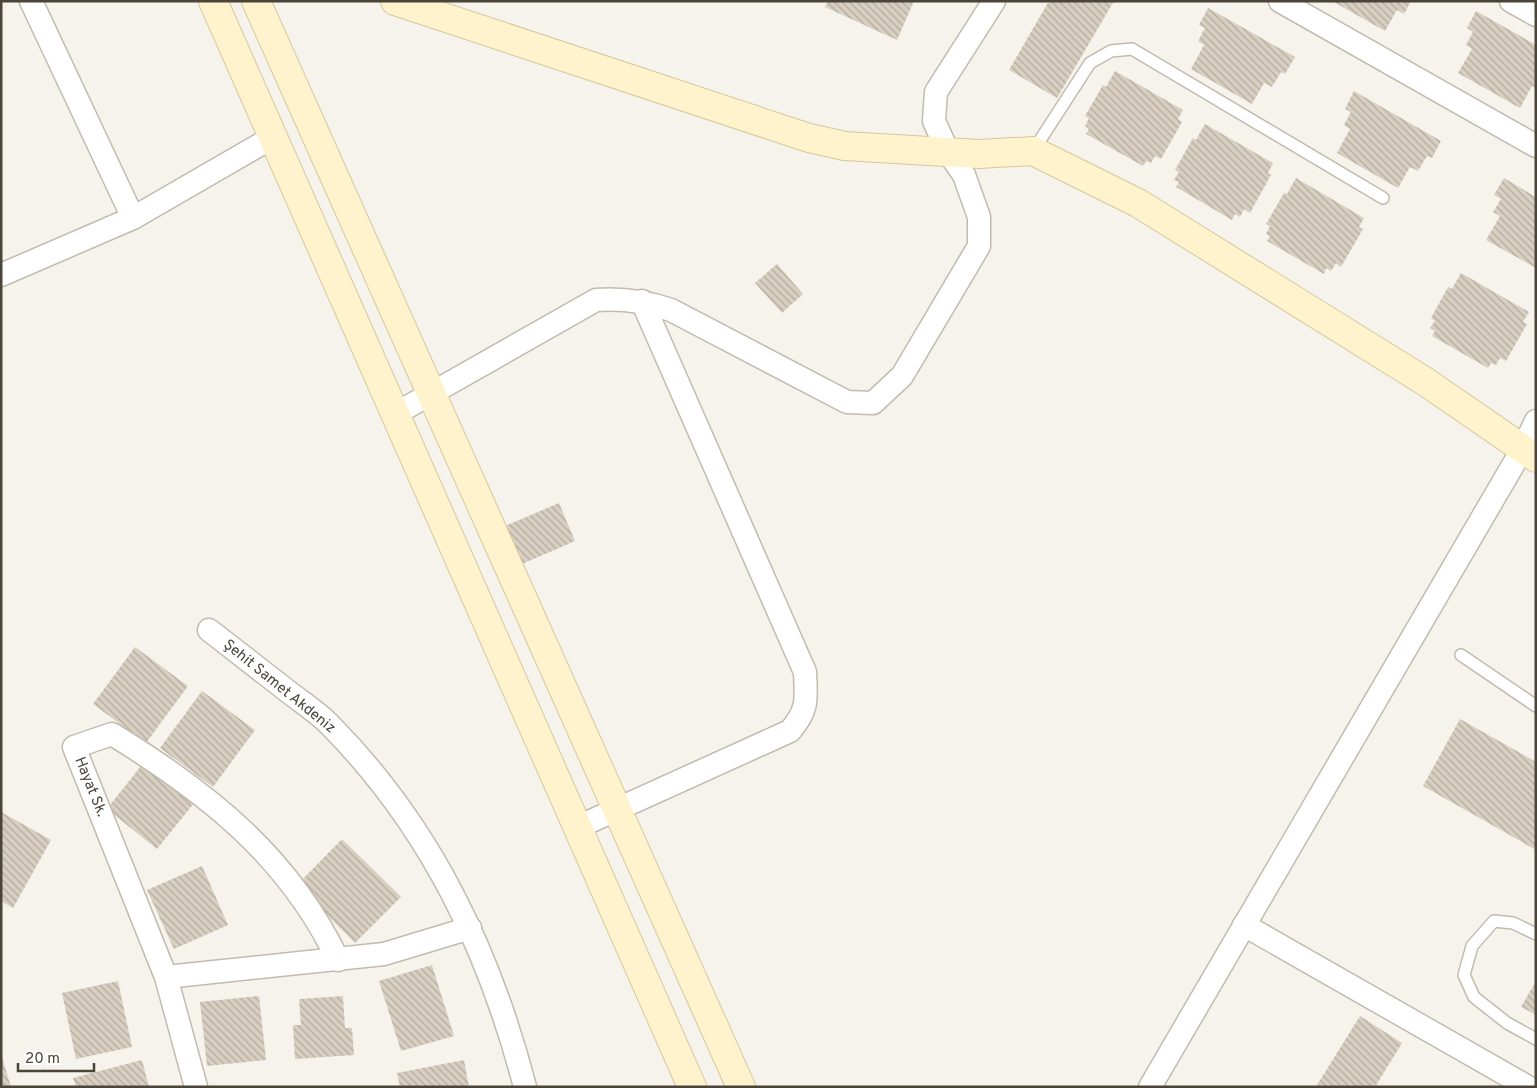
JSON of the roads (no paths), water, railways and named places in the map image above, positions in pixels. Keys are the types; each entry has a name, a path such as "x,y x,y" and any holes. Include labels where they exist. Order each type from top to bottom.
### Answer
{"street":[{"path":"31,1 133,218"},
{"path":"213,1 692,1087"},
{"path":"256,1 741,1087"},
{"path":"395,1 809,138 845,146 980,154 1033,151 1138,203 1426,382 1529,453"},
{"path":"395,414 430,392 596,300 620,298 642,301 671,310 846,402 873,403 902,376 979,246 978,218 964,175 948,152 934,121 936,92 994,1"},
{"path":"1280,1 1536,146"},
{"path":"1511,1 1536,15"},
{"path":"1,275 133,218 273,137"},
{"path":"578,827 790,731 803,717 806,698 804,672 642,301"},
{"path":"1150,1087 1244,925 1529,453 1536,421"},
{"name":"Şehit Samet Akdeniz","path":"210,630 328,723 375,776 414,827 446,881 470,928 506,1016 525,1087"},
{"name":"Hayat Sk.","path":"196,1087 166,977 74,747 112,734 160,763 222,811 267,853 322,928 338,960"},
{"path":"1244,925 1528,1087"},
{"path":"166,977 291,962 338,960 384,954 470,928"}],"lane":[{"path":"1033,151 1090,63 1111,51 1132,49 1383,198"},
{"path":"1461,655 1536,706"},
{"path":"1536,934 1513,924 1494,921 1472,946 1464,975 1474,997 1507,1023 1536,1039"}]}
